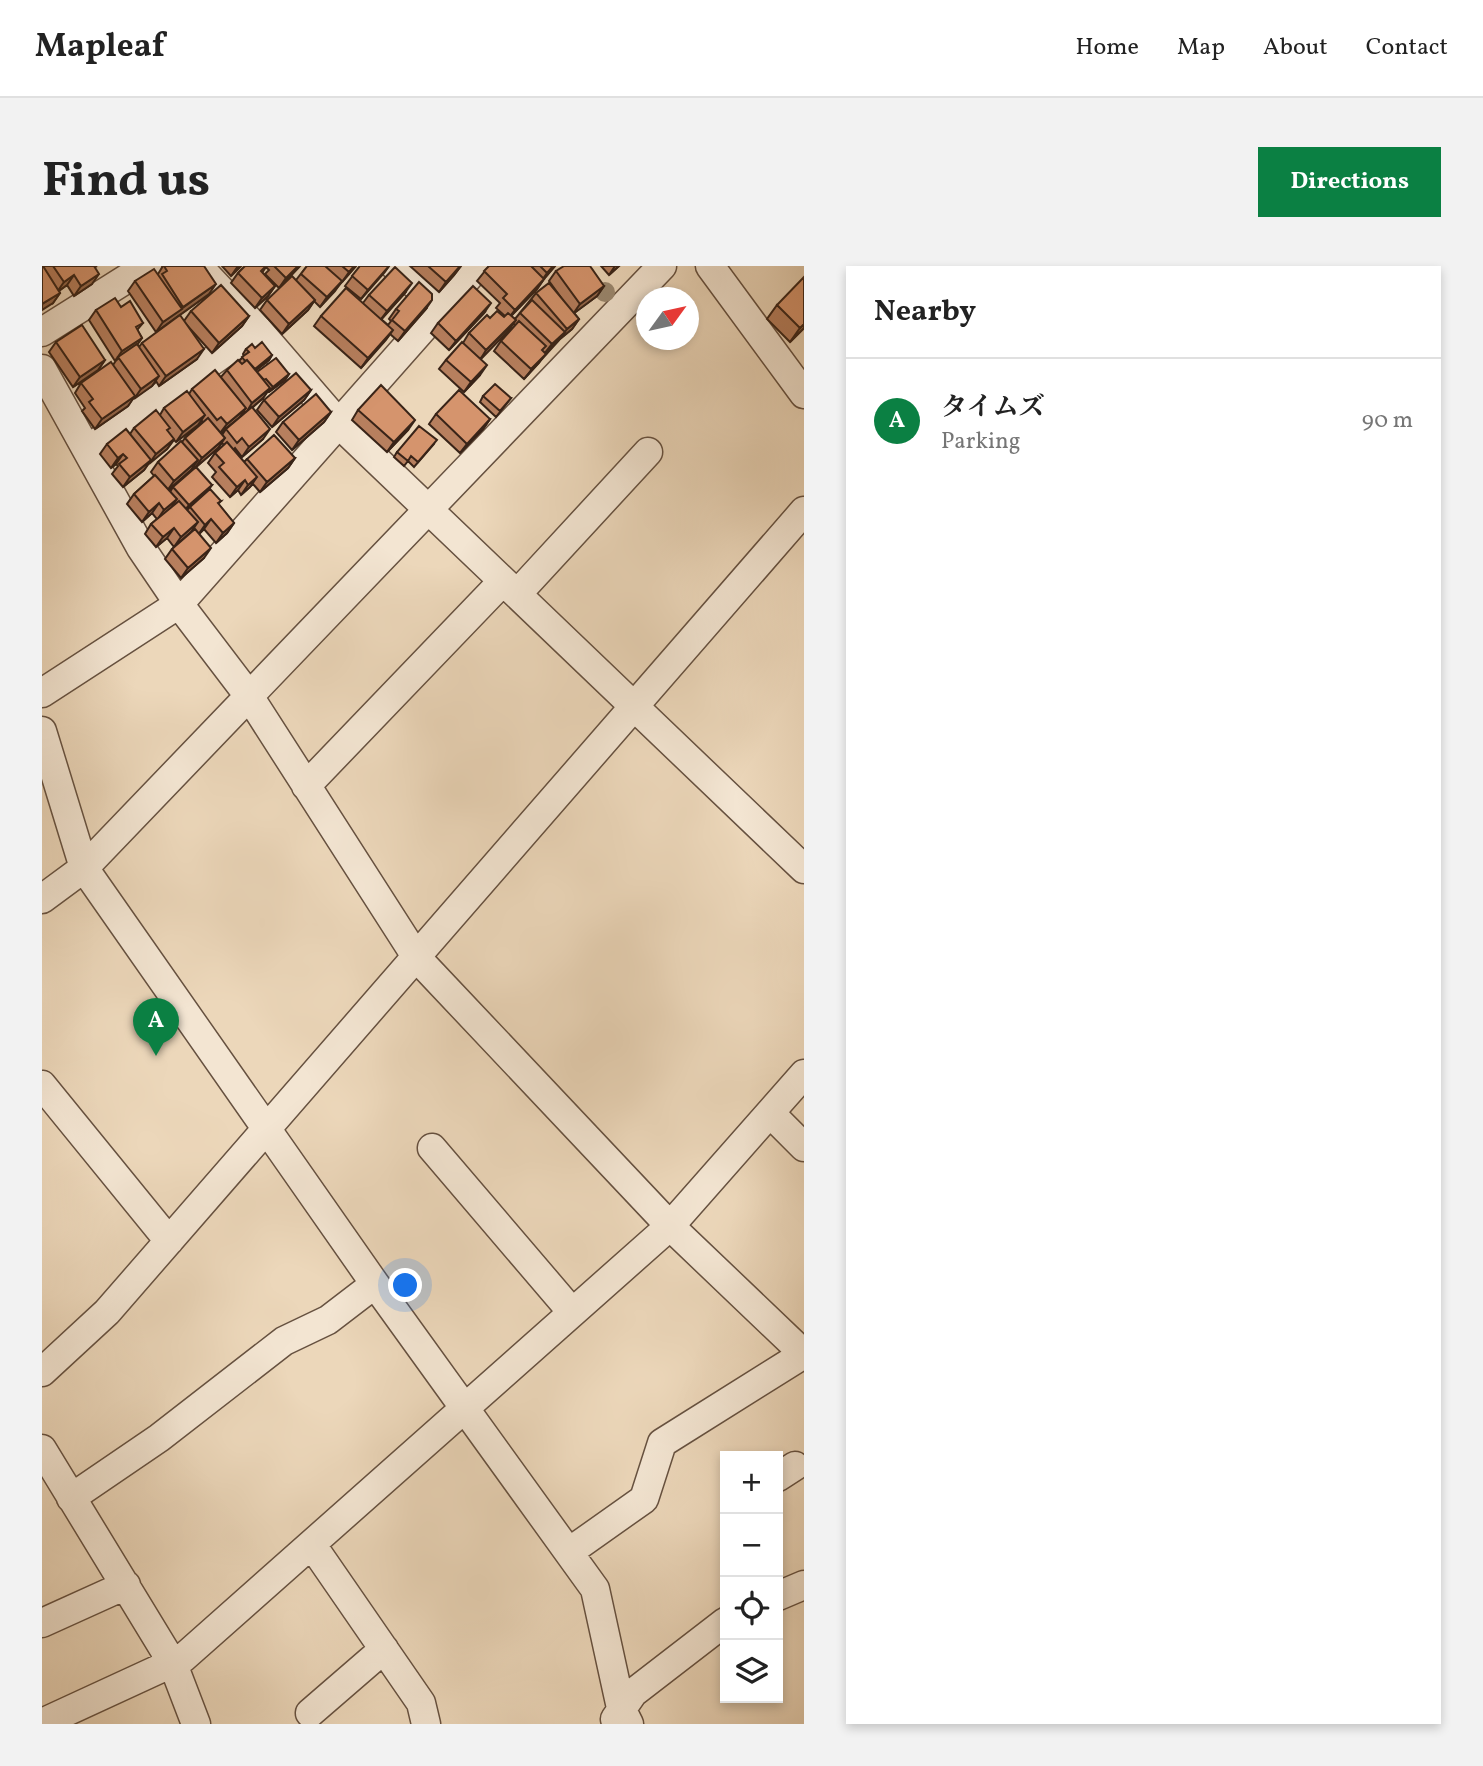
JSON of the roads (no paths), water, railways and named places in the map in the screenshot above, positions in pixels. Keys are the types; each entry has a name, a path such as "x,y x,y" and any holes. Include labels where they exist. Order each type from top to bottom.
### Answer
{"street":[{"path":"42,332 147,266"},
{"path":"198,266 257,329 338,424 804,869"},
{"path":"395,266 441,308"},
{"path":"42,693 179,604 478,266"},
{"path":"42,900 84,868 662,266"},
{"path":"710,266 804,394"},
{"path":"87,450 257,329"},
{"path":"42,369 141,548 179,604 249,696 417,958 670,1226 804,1354 662,1443 644,1499 569,1552"},
{"path":"306,786 648,452"},
{"path":"42,1372 107,1311 169,1241 804,511"},
{"path":"42,732 84,868 463,1408 595,1588 620,1719"},
{"path":"42,1723 173,1664 312,1545 670,1226 804,1074"},
{"path":"42,1085 169,1241"},
{"path":"770,1112 804,1147"},
{"path":"432,1148 572,1312"},
{"path":"59,1492 159,1438 284,1341 328,1320 375,1284"},
{"path":"42,1449 59,1492 126,1585 173,1664 196,1724"},
{"path":"312,1545 421,1703 426,1724"},
{"path":"42,1623 126,1585"},
{"path":"620,1719 633,1693 720,1626"},
{"path":"310,1713 384,1649"}],"place":[{"name":"タイムズ","path":"156,1056"}]}
